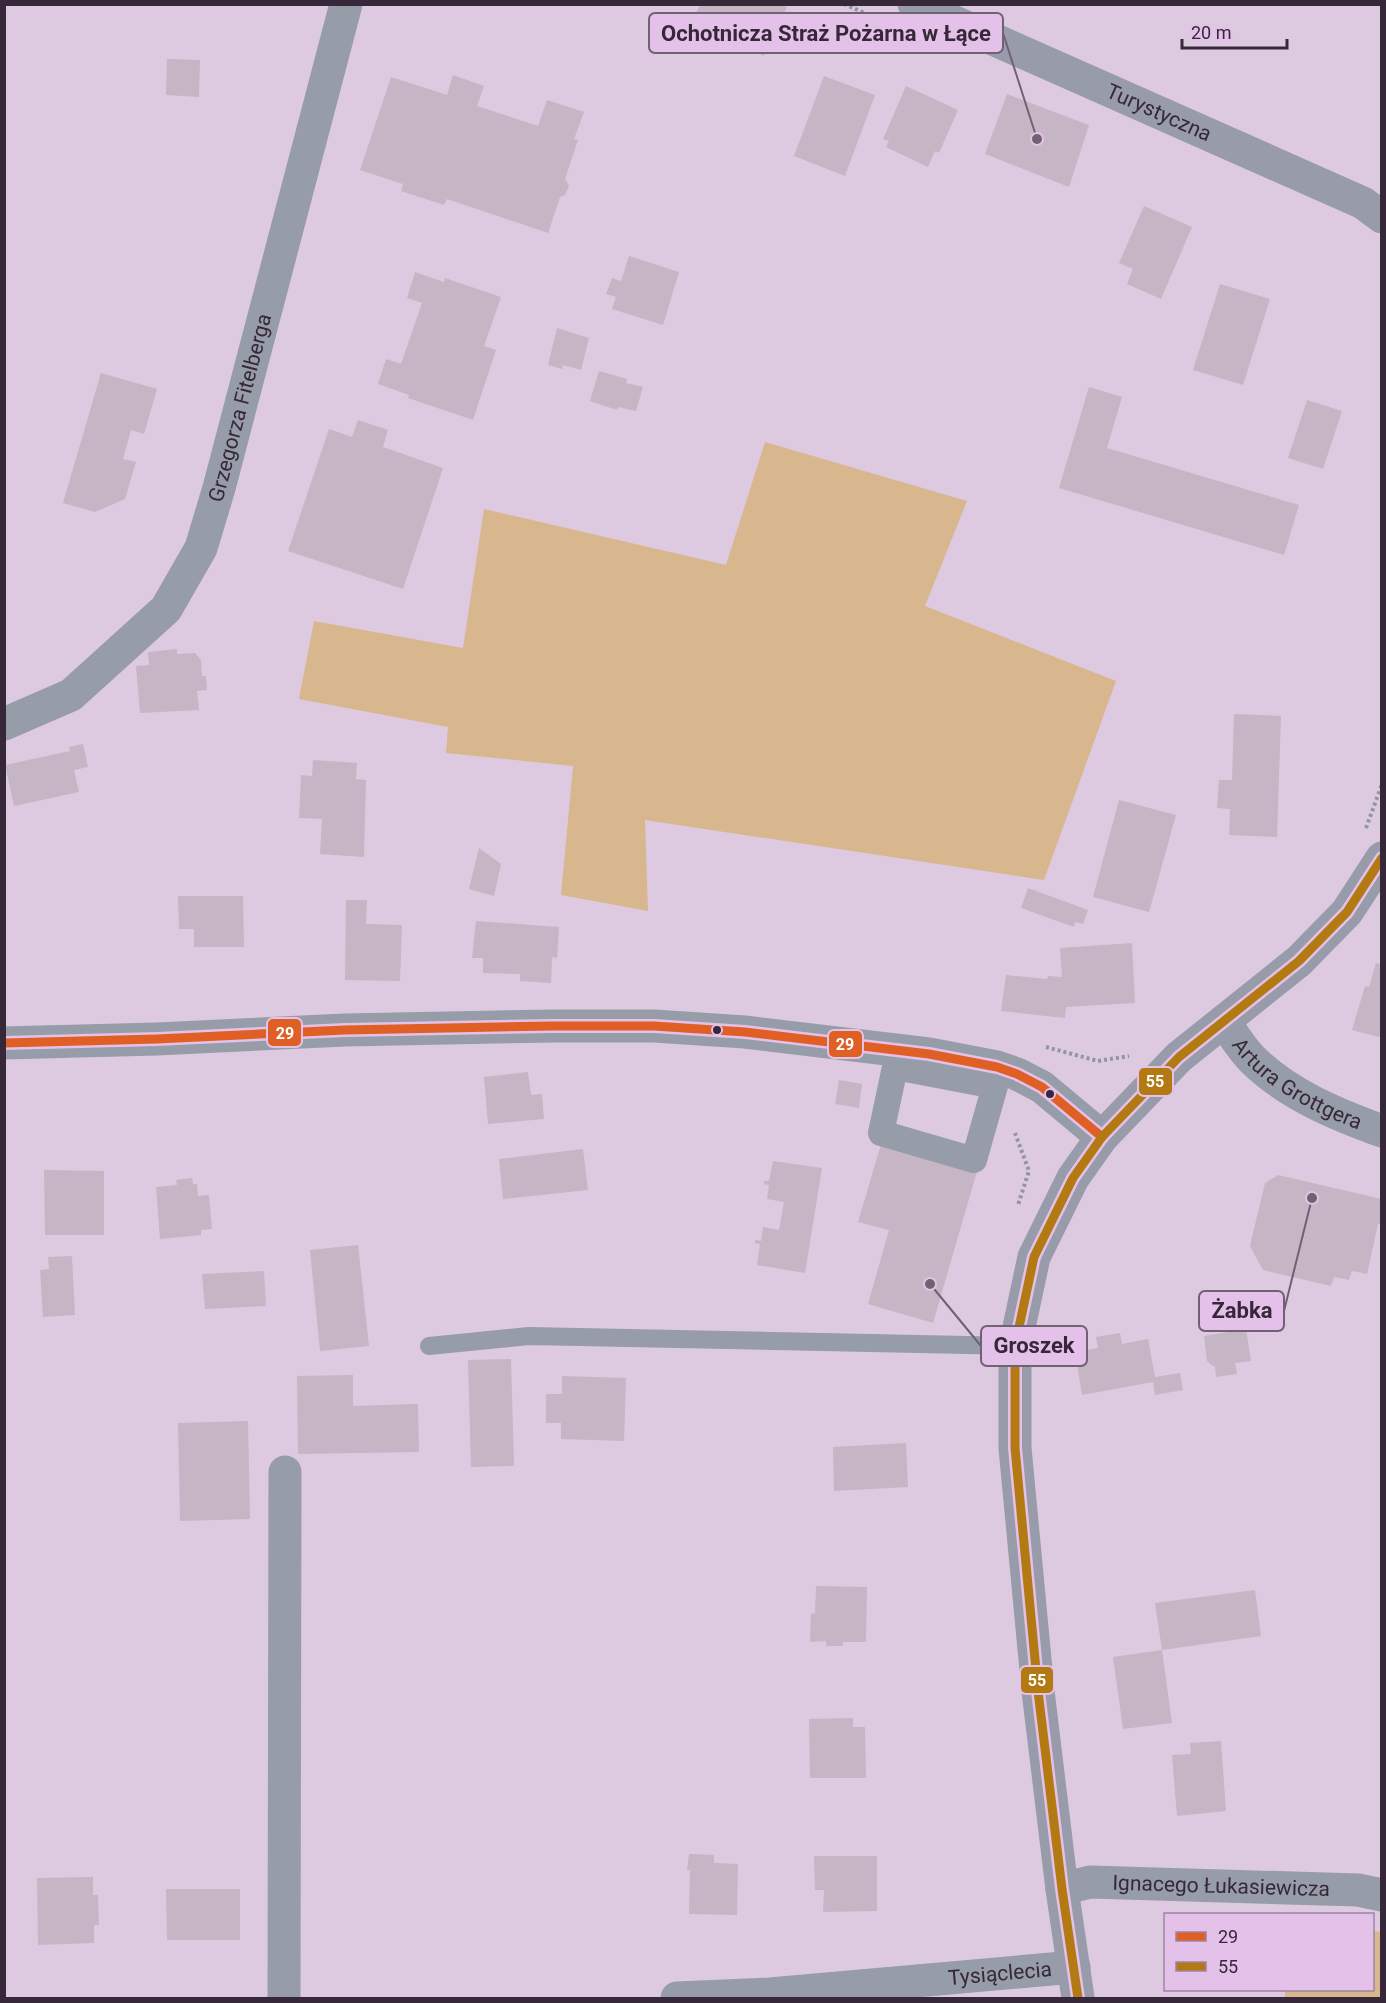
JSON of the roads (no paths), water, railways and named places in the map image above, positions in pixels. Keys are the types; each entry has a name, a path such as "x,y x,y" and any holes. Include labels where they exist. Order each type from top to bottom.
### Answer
{"main road":[{"name":"Turystyczna","path":"931,8 1363,203 1382,217"},
{"path":"1076,1983 1038,1691 1014,1448 1015,1346 1034,1257 1073,1178 1102,1137 1179,1057 1299,961 1347,912 1382,858"}],"street":[{"name":"Grzegorza Fitelberga","path":"4,724 71,695 80,687 166,609 201,548 219,488 346,4"},
{"name":"Artura Grottgera","path":"1224,1021 1251,1058 1280,1083 1341,1116 1382,1131"},
{"path":"4,1043 157,1039 345,1030 552,1026 654,1026 745,1032 928,1054 997,1067 1042,1087 1102,1137"},
{"path":"895,1067 995,1086 974,1160 881,1133 895,1067"},
{"path":"284,1998 285,1472"},
{"name":"Ignacego Łukasiewicza","path":"1062,1889 1089,1882 1358,1890 1382,1895"},
{"name":"Tysiąclecia","path":"677,1998 1076,1983"}],"lane":[{"path":"429,1346 529,1336 1015,1346"}],"place":[{"name":"Ochotnicza Straż Pożarna w Łące","path":"1037,139"},
{"name":"Żabka","path":"1312,1198"},
{"name":"Groszek","path":"930,1284"}]}
